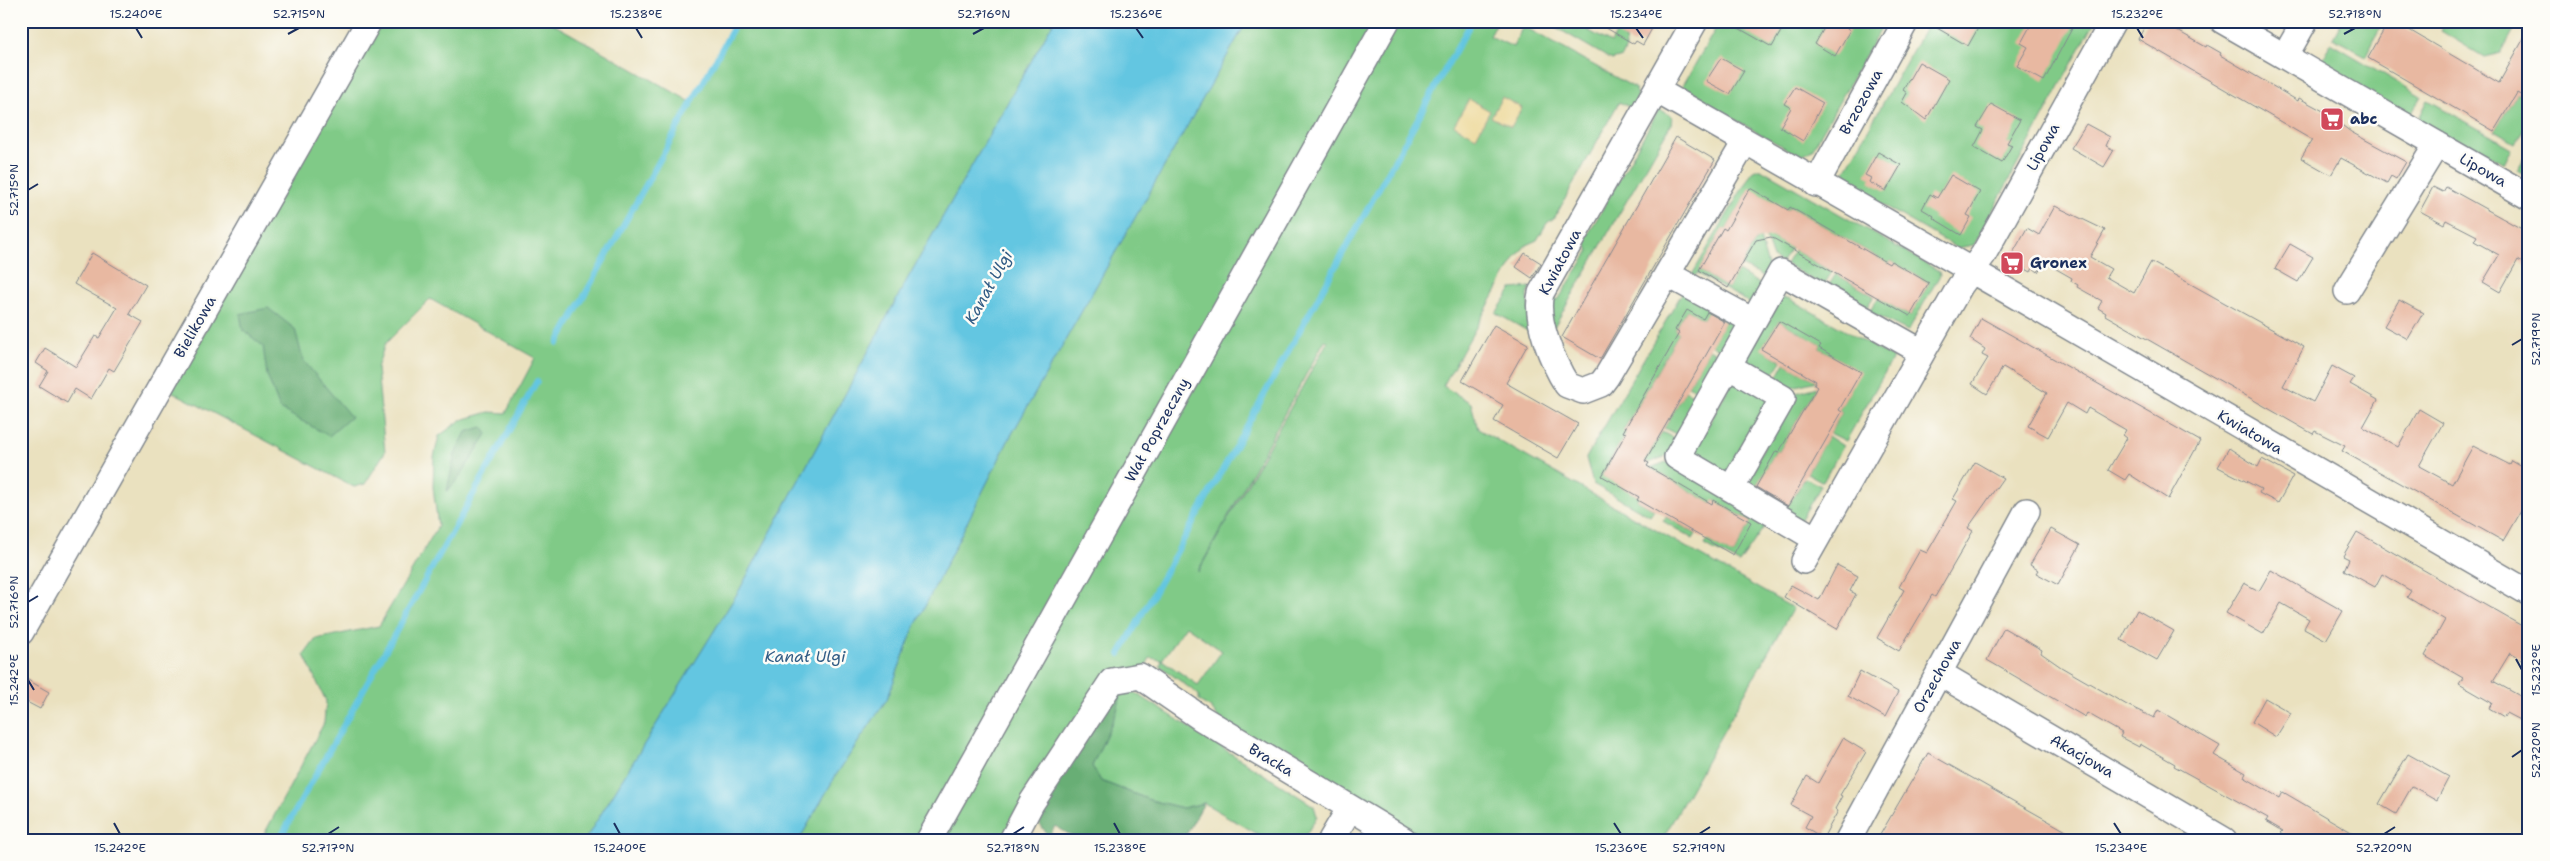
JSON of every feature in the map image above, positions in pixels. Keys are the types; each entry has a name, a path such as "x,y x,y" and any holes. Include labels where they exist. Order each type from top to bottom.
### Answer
{"street":[{"name":"Bielikowa","path":"21,632 369,21"},
{"name":"Wał Poprzeczny","path":"929,840 1387,21"},
{"path":"1656,90 1695,21"},
{"name":"Brzozowa","path":"1816,184 1906,21"},
{"name":"Lipowa","path":"1972,271 1983,255 2113,21"},
{"name":"Lipowa","path":"2223,21 2529,197"},
{"path":"2285,56 2305,21"},
{"name":"Kwiatowa","path":"1745,142 1601,384 1583,390 1567,385 1547,346 1539,301 1541,293 1656,90 1745,142 1816,184 1972,271 2529,593"},
{"path":"2347,291 2437,144"},
{"path":"1804,560 1960,286 1972,271"},
{"path":"1816,539 1677,457 1753,321 1781,272 1922,352"},
{"path":"1667,274 1753,321"},
{"path":"1728,366 1783,398 1731,489"},
{"name":"Orzechowa","path":"1848,840 2027,511"},
{"name":"Akacjowa","path":"1939,673 2224,840"},
{"name":"Bracka","path":"1012,840 1032,802 1112,681 1140,676 1201,718 1404,840"},
{"path":"1331,840 1350,808"}],"green space":[{"path":"380,21 548,21 691,102 737,21 1054,21 908,278 740,589 585,840 261,840 324,723 326,701 304,655 316,639 379,626 438,526 433,487 434,457 439,436 461,420 489,412 506,413 535,358 430,299 385,344 377,368 385,452 365,484 354,487 171,391"},
{"path":"1247,21 1498,21 1490,36 1513,47 1523,26 1635,88 1638,95 1633,109 1619,102 1555,217 1547,223 1537,240 1526,245 1515,258 1443,386 1471,403 1478,429 1793,608 1662,840 1427,840 1219,719 1211,708 1199,701 1199,695 1160,666 1162,660 1150,658 1140,676 1112,681 1012,840 799,840 836,775 887,699 913,630 1009,439","holes":["1325,340 1328,341 1198,572 1198,571","1186,626 1222,651 1198,685 1162,660"]},
{"path":"1545,21 1571,21 1611,43 1617,32 1625,40 1626,48 1622,57 1612,60"},
{"path":"1720,21 1885,21 1812,150 1801,157 1681,89"},
{"path":"1929,21 2095,21 1974,245 1957,248 1855,189 1845,171"},
{"path":"2253,21 2289,21 2266,29"},
{"path":"2342,21 2383,21 2366,56 2333,38"},
{"path":"2447,21 2468,21 2478,27 2482,21 2519,21 2501,53 2484,57 2441,31"},
{"path":"2331,43 2421,96 2408,119 2319,64"},
{"path":"2517,93 2529,100 2529,122 2515,143 2494,131"},
{"path":"2428,100 2512,148 2504,164 2457,139 2445,141 2416,124"},
{"path":"1659,109 1672,116 1671,124 1551,332 1547,295 1558,300 1589,251 1585,240"},
{"path":"2529,150 2529,177 2517,170"},
{"path":"1761,169 1939,271 1940,275 1908,331 1869,312 1878,298 1910,316 1929,283 1891,261 1889,264 1790,207 1788,210 1750,189 1726,230 1723,228 1699,270 1728,288 1738,271 1766,288 1755,306 1697,273 1693,279 1689,280 1752,172"},
{"path":"1768,235 1791,248 1781,263 1773,258 1766,238"},
{"path":"1758,237 1771,276 1769,279 1741,266"},
{"path":"1794,250 1832,272 1823,286 1786,264"},
{"path":"1836,274 1874,296 1865,310 1827,288"},
{"path":"1531,287 1527,296 1533,334 1496,313 1512,289"},
{"path":"1685,288 1741,320 1727,354 1711,345 1725,321 1708,311 1703,319 1687,310 1675,330 1679,333 1623,431 1626,433 1602,475 1639,497 1637,500 1654,510 1650,516 1593,484 1586,458"},
{"path":"1782,298 1788,298 1893,358 1846,441 1830,433 1842,412 1839,410 1860,372 1819,348 1821,345 1779,321 1762,349 1781,361 1768,383 1741,367 1778,301"},
{"path":"268,308 295,329 303,360 351,417 329,436 280,409 267,375 263,346 243,330 240,314"},
{"path":"1709,349 1724,358 1704,394 1688,386"},
{"path":"1785,363 1816,381 1788,388 1773,385"},
{"path":"1736,374 1777,399 1730,481 1696,456 1695,450"},
{"path":"1817,387 1779,452 1776,451 1755,489 1787,507 1805,478 1821,486 1799,522 1742,490 1790,395"},
{"path":"1685,391 1700,399 1680,436 1664,428"},
{"path":"482,427 487,434 459,478 447,491 455,454 466,432"},
{"path":"1662,432 1677,440 1669,455 1649,463 1645,461"},
{"path":"1828,436 1843,446 1823,482 1807,473"},
{"path":"1666,462 1769,520 1739,563 1704,545 1707,540 1733,555 1751,522 1714,500 1712,504 1650,468"},
{"path":"1666,517 1696,534 1693,539 1663,521"},
{"path":"1123,685 1314,806 1317,816 1303,840 1268,840 1204,803 1183,808 1150,800 1101,781 1092,766 1117,711"},
{"path":"1123,685 1117,711 1092,766 1101,781 1150,800 1183,808 1204,803 1183,840 1079,840 1055,826 1049,837 1033,814"}],"sand":[{"path":"1502,97 1522,108 1511,127 1491,117"},
{"path":"1469,99 1490,111 1476,137 1454,125"}],"water":[{"name":"Kanał Ulgi","path":"1054,21 1247,21 1009,439 913,630 887,699 836,775 799,840 585,840 740,589 908,278"}],"building":[{"path":"1594,21 1656,21 1643,45 1636,41 1634,44"},
{"path":"1726,21 1774,21 1784,26 1772,47"},
{"path":"1828,21 1835,21 1850,30 1835,56 1815,44"},
{"path":"1925,21 1982,21 1968,46"},
{"path":"2033,21 2076,21 2044,81 2017,66 2028,47 2021,43"},
{"path":"2148,21 2168,21 2178,27 2176,30 2221,53 2220,55 2298,101 2299,98 2340,120 2339,123 2351,132 2406,162 2396,179 2391,176 2387,183 2341,158 2331,175 2301,158 2312,140 2138,39"},
{"path":"2389,21 2394,21 2499,83 2529,29 2529,100 2517,93 2494,131 2368,58"},
{"path":"1721,58 1744,71 1730,94 1706,81"},
{"path":"1919,62 1949,79 1926,120 1902,102 1907,93 1903,90"},
{"path":"1795,87 1823,103 1803,141 1780,127 1791,108 1784,104"},
{"path":"1991,104 2020,120 2007,143 2012,145 2002,163 1974,147 1983,130 1977,127"},
{"path":"2086,124 2110,137 2106,146 2114,150 2104,167 2071,148"},
{"path":"1676,137 1715,160 1600,359 1562,337"},
{"path":"1878,152 1901,165 1886,191 1869,182 1871,178 1865,175"},
{"path":"1951,175 1980,192 1967,215 1971,217 1961,235 1922,209 1930,194 1937,198"},
{"path":"2433,187 2443,192 2446,187 2529,233 2529,267 2518,260 2500,292 2483,282 2499,255 2474,241 2477,236 2446,220 2444,224 2420,211"},
{"path":"1750,188 1788,210 1790,207 1889,264 1891,261 1929,283 1910,316 1771,237 1756,240 1728,288 1699,270 1723,228 1726,230"},
{"path":"2055,206 2105,230 2090,257 2111,269 2106,277 2134,293 2151,262 2304,347 2283,386 2313,402 2332,366 2354,378 2350,384 2378,400 2363,427 2398,447 2419,409 2443,423 2419,466 2452,484 2473,446 2510,465 2512,461 2529,471 2529,496 2503,541 2342,451 2345,446 2315,431 2313,434 2105,315 2106,313 2098,308 2102,301 2077,287 2078,285 2071,281 2072,278 2044,262 2038,272 2033,268 2031,272 2009,260 2027,228 2039,235"},
{"path":"2290,244 2313,257 2298,282 2275,269"},
{"path":"92,253 146,285 129,314 143,322 114,371 109,368 91,399 75,389 67,403 39,386 48,371 36,363 45,348 76,367 95,336 99,338 117,308 74,284"},
{"path":"1525,253 1541,263 1532,278 1516,267"},
{"path":"2399,300 2423,313 2408,339 2384,326"},
{"path":"1687,310 1703,319 1707,312 1725,322 1645,461 1649,463 1647,466 1712,504 1713,500 1751,522 1733,555 1637,500 1639,497 1602,476 1626,433 1623,432 1679,333 1675,330"},
{"path":"1981,318 2200,441 2168,499 2129,474 2125,480 2108,470 2127,438 2123,435 2126,430 2088,408 2085,414 2067,403 2048,437 2028,426 2047,393 2003,367 1987,394 1972,384 1988,358 1982,355 1985,349 1970,339"},
{"path":"1779,321 1821,345 1819,348 1861,372 1839,410 1842,412 1788,506 1756,487 1776,451 1779,452 1817,387 1814,385 1816,381 1761,349"},
{"path":"1494,325 1528,344 1506,383 1578,424 1558,458 1494,421 1503,405 1462,381"},
{"path":"2229,448 2258,467 2262,459 2293,476 2278,503 2259,493 2261,489 2218,467"},
{"path":"1975,462 2003,478 1968,528 1973,531 1935,597 1932,595 1899,651 1877,638 1904,590 1899,587 1920,550 1927,553 1957,501 1953,499"},
{"path":"2051,529 2080,545 2058,585 2036,573 2038,570 2030,565"},
{"path":"2357,532 2529,630 2529,664 2510,653 2493,681 2529,701 2529,725 2506,713 2504,717 2489,708 2492,703 2459,684 2463,678 2425,656 2445,620 2407,597 2411,591 2382,574 2375,587 2344,570 2349,559 2343,556"},
{"path":"1837,565 1858,576 1850,591 1856,594 1837,629 1784,597 1791,585 1819,600"},
{"path":"2271,570 2343,611 2326,640 2304,628 2309,619 2281,603 2263,634 2226,613 2244,583 2259,591"},
{"path":"2137,610 2174,631 2157,660 2121,640"},
{"path":"2004,628 2042,650 2041,653 2061,667 2127,705 2154,718 2158,710 2220,746 2214,755 2246,773 2244,777 2280,798 2283,792 2365,840 2290,840 2281,833 2283,831 2266,821 2268,818 2174,766 2175,764 2140,744 2139,747 2120,737 2122,733 2087,713 2085,717 1987,660"},
{"path":"1860,671 1898,692 1885,717 1848,696"},
{"path":"21,676 49,692 40,709 21,699"},
{"path":"2265,698 2291,713 2276,737 2252,722"},
{"path":"1843,738 1866,752 1840,795 1842,796 1835,809 1838,811 1823,838 1805,827 1811,816 1791,805 1807,776 1818,783"},
{"path":"1928,753 2082,840 1877,840"},
{"path":"2408,754 2449,777 2437,800 2412,786 2396,814 2379,804"}],"waterway":[{"path":"558,343 737,21"},
{"path":"1120,654 1472,21"},
{"path":"279,840 537,381"}],"place":[{"name":"abc","path":"2332,119"},
{"name":"Gronex","path":"2012,263"}]}
